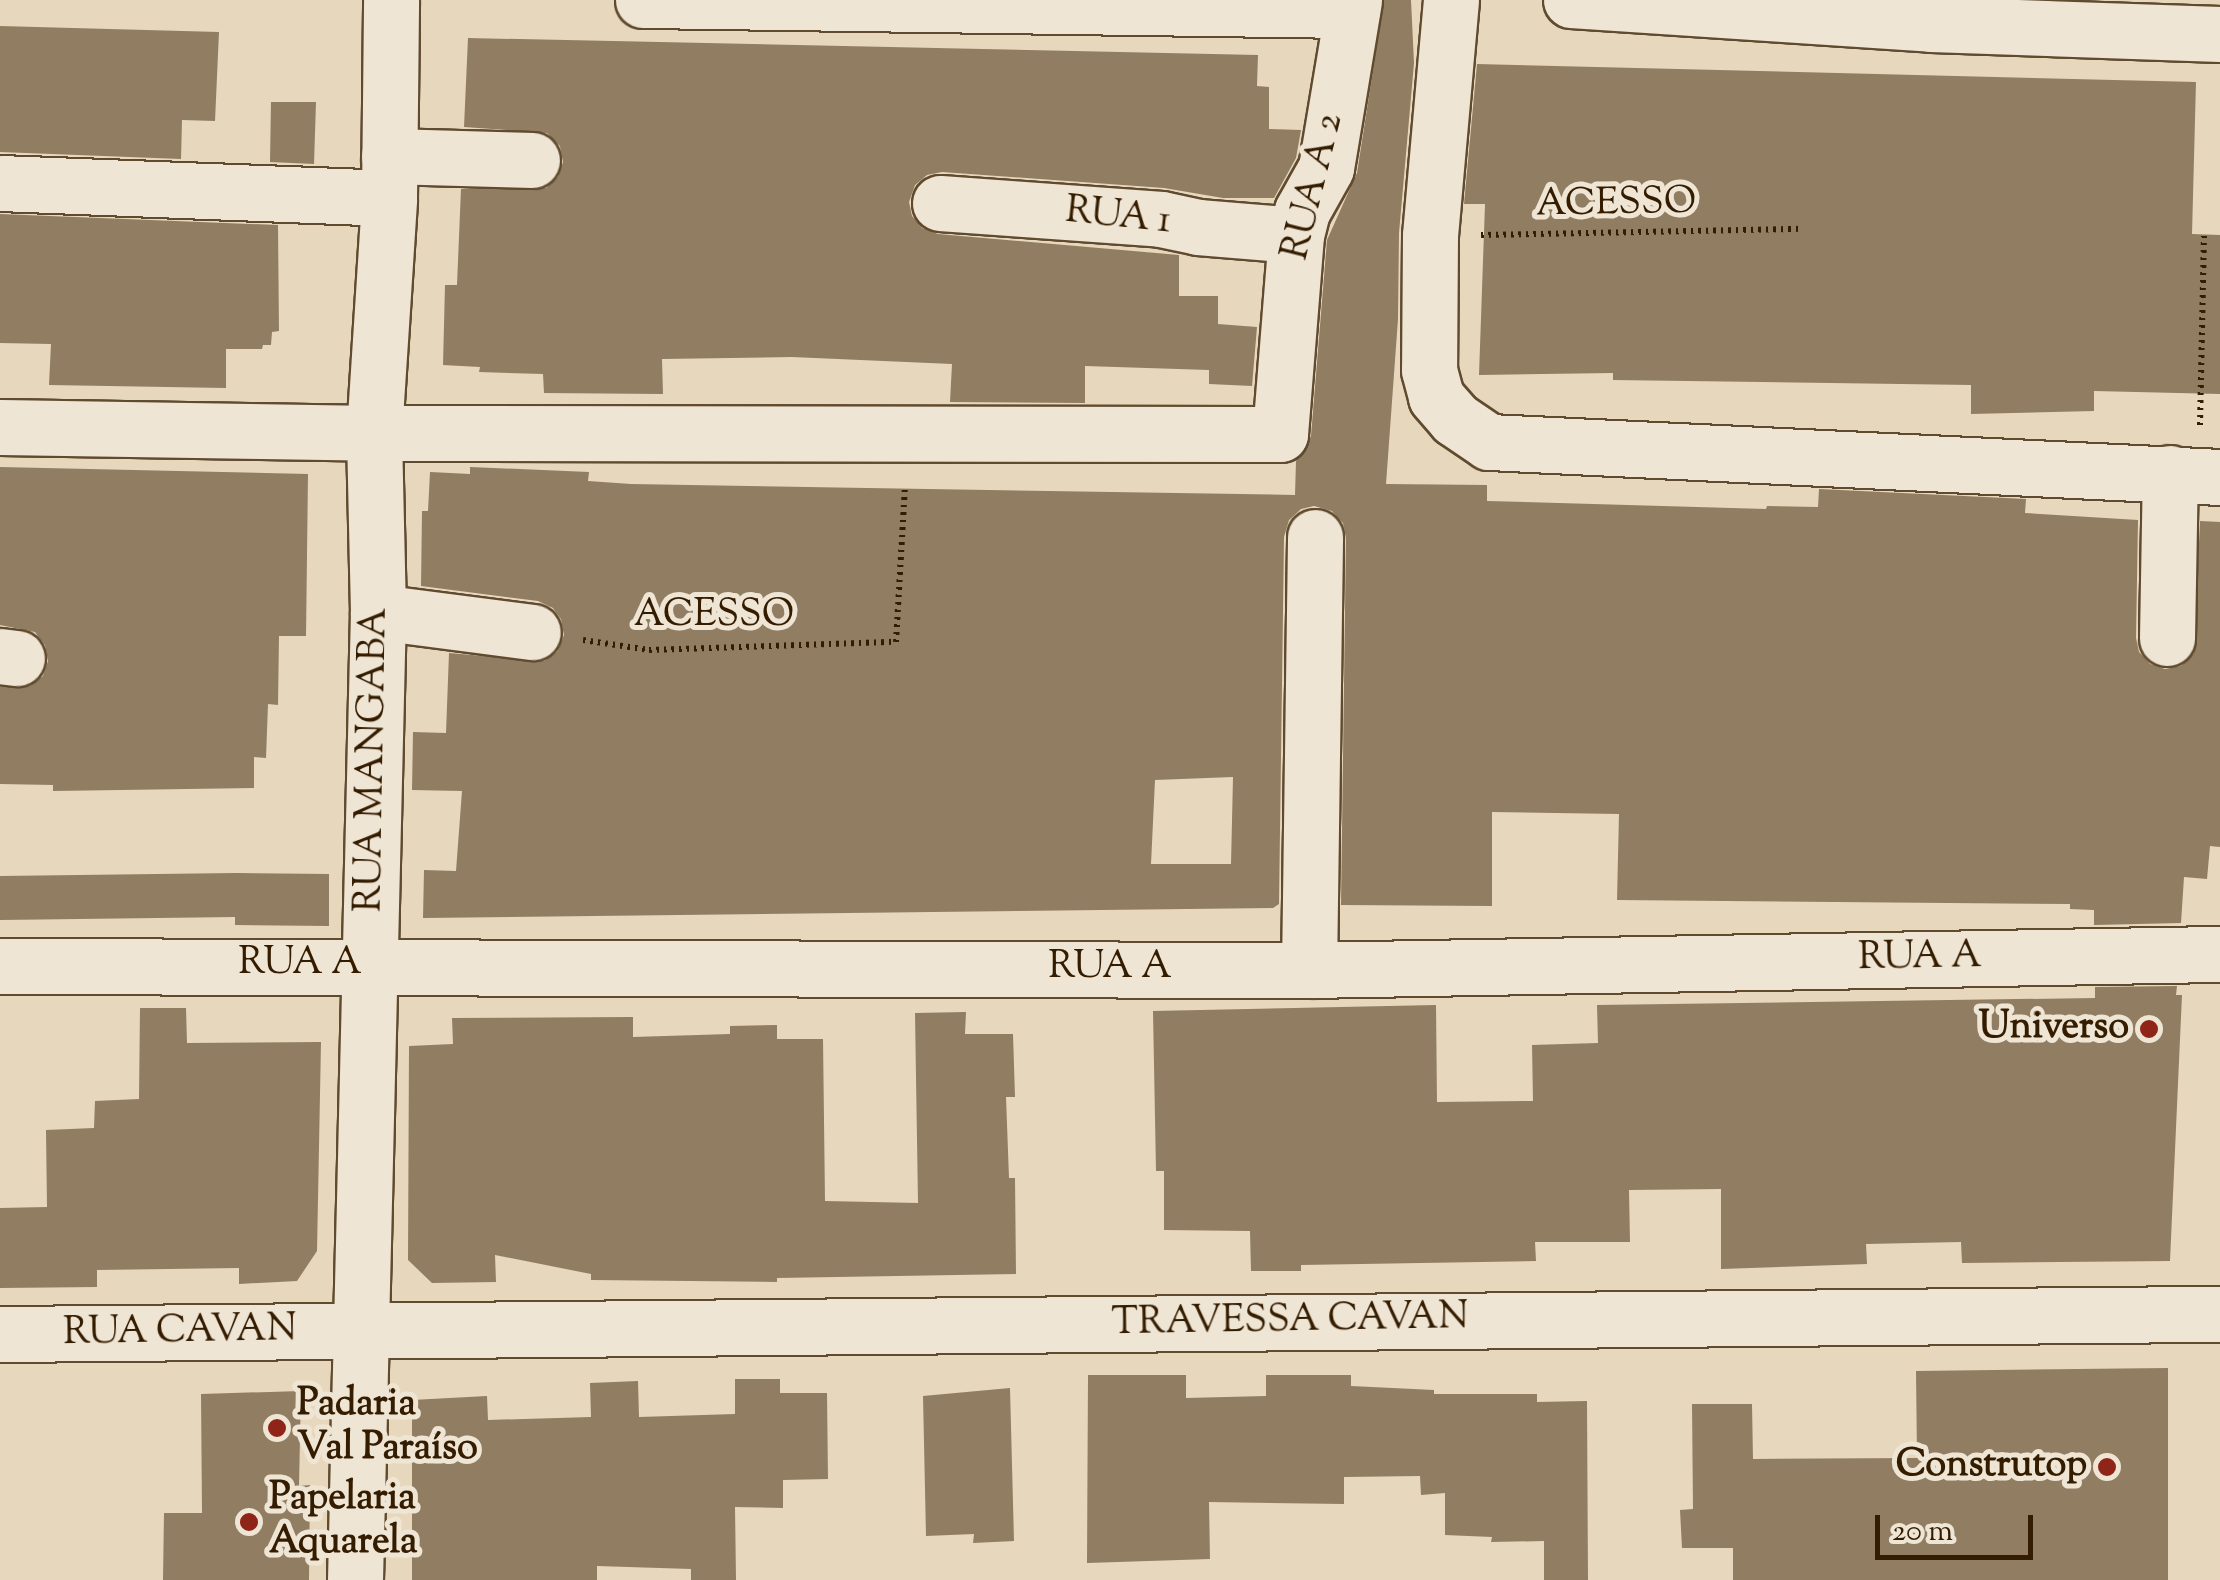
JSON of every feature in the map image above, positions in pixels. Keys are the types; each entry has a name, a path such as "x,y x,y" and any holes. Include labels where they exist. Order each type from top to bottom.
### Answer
{"street":[{"name":"RUA MANGABA","path":"355,1580 378,612 374,432 389,177 390,0"},
{"path":"644,0 1353,5"},
{"path":"1450,0 1430,236 1429,370 1436,397 1455,419 1490,442 2196,476 2167,638"},
{"path":"1570,0 1931,12 2220,34"},
{"name":"RUA A 2","path":"908,431 1280,434 1296,235 1302,212 1326,168 1353,5"},
{"path":"0,183 389,177 532,160"},
{"name":"RUA 1","path":"940,203 1161,219 1198,227 1296,235"},
{"path":"0,426 374,432 908,431"},
{"path":"1309,970 1315,537"},
{"path":"378,612 533,632"},
{"name":"RUA A","path":"0,966 1309,970 2220,954"},
{"name":"TRAVESSA CAVAN","path":"359,1331 2220,1314"},
{"name":"RUA CAVAN","path":"0,1334 359,1331"}],"path":[{"name":"ACESSO","path":"1430,236 1803,229"},
{"path":"2196,476 2204,236"},
{"name":"ACESSO","path":"533,632 649,650 896,642 908,431"}],"building":[{"path":"1384,0 1411,0 1414,63 1399,233 1398,319 1386,484 1487,485 1487,501 1766,509 1818,507 1819,489 2026,499 2025,513 2138,520 2136,638 2139,652 2150,664 2165,669 2181,666 2194,653 2200,521 2220,522 2220,847 2210,846 2207,879 2184,877 2181,923 2094,925 2094,910 2070,909 2070,904 1617,900 1619,814 1492,812 1492,906 1341,905 1346,537 1343,523 1332,511 1314,506 1301,509 1289,520 1284,537 1279,904 1273,908 423,918 424,870 456,871 462,791 412,790 413,732 446,733 449,653 544,661 557,652 564,635 561,619 553,608 538,601 421,586 422,511 428,511 430,472 470,474 470,467 589,472 588,481 631,484 1295,495 1296,461 1311,436 1327,240 1357,173","holes":["1233,777 1231,864 1151,864 1155,780"]},
{"path":"0,26 219,32 215,121 182,120 181,159 0,152"},
{"path":"468,38 1258,55 1257,86 1269,87 1269,129 1301,130 1296,158 1274,198 1223,198 1164,188 942,172 927,175 915,185 909,202 912,216 922,228 938,234 1179,255 1179,296 1218,296 1218,324 1257,327 1252,386 1209,384 1209,370 1085,366 1085,403 950,402 952,364 792,357 662,359 663,394 544,393 543,374 479,372 480,367 443,365 445,285 457,285 461,189 546,188 558,177 563,162 560,146 547,133 464,127"},
{"path":"1477,64 2196,82 2192,234 2220,235 2220,394 2094,391 2094,411 1971,414 1971,385 1613,380 1613,373 1479,375 1485,204 1464,204"},
{"path":"271,102 316,102 314,164 270,162"},
{"path":"0,214 278,225 279,331 272,332 271,345 263,345 262,349 226,349 226,388 49,385 51,344 0,343"},
{"path":"0,467 308,474 306,636 279,636 278,705 268,704 266,758 254,757 254,788 53,791 53,785 0,784 0,687 30,686 43,676 48,661 45,645 35,632 0,625"},
{"path":"329,874 329,926 235,925 235,917 0,920 0,876"},
{"path":"2177,986 2176,995 2182,995 2170,1261 1962,1263 1961,1242 1866,1244 1867,1264 1721,1269 1721,1189 1629,1190 1630,1242 1535,1242 1536,1261 1301,1265 1301,1271 1251,1271 1250,1231 1164,1230 1164,1171 1156,1171 1153,1011 1436,1005 1437,1102 1533,1101 1532,1045 1598,1043 1597,1005 2095,998 2095,987"},
{"path":"140,1008 186,1008 187,1043 321,1042 317,1251 297,1281 239,1284 239,1268 97,1270 97,1287 0,1288 0,1208 47,1207 46,1130 94,1128 95,1101 139,1099"},
{"path":"966,1012 965,1034 1013,1034 1015,1097 1006,1097 1009,1178 1015,1178 1016,1274 777,1278 777,1282 591,1280 591,1274 495,1255 496,1282 432,1283 408,1260 409,1046 453,1044 452,1018 633,1017 633,1037 730,1034 730,1026 777,1025 777,1039 823,1039 825,1201 918,1203 915,1013"},
{"path":"2168,1368 2168,1580 1733,1580 1733,1548 1682,1548 1680,1510 1693,1509 1692,1404 1752,1404 1753,1459 1917,1458 1916,1371"},
{"path":"1088,1375 1186,1375 1186,1398 1266,1396 1266,1375 1351,1375 1351,1386 1434,1390 1434,1394 1537,1394 1537,1402 1587,1401 1588,1580 1544,1580 1544,1541 1491,1542 1492,1537 1445,1535 1445,1493 1421,1495 1420,1476 1344,1477 1344,1504 1209,1502 1210,1559 1087,1563"},
{"path":"735,1379 780,1379 780,1393 827,1393 828,1479 783,1480 783,1508 735,1507 736,1580 691,1580 691,1569 597,1566 597,1580 412,1580 412,1400 487,1396 488,1420 591,1417 590,1383 638,1381 639,1417 735,1414"},
{"path":"1010,1388 1014,1541 973,1543 974,1534 926,1536 923,1396"},
{"path":"301,1391 299,1486 310,1485 309,1580 163,1580 164,1513 202,1513 201,1394"}],"place":[{"name":"Universo","path":"2149,1029"},
{"name":"Padaria Val Paraíso","path":"277,1428"},
{"name":"Construtop","path":"2107,1467"},
{"name":"Papelaria Aquarela","path":"249,1522"}]}
